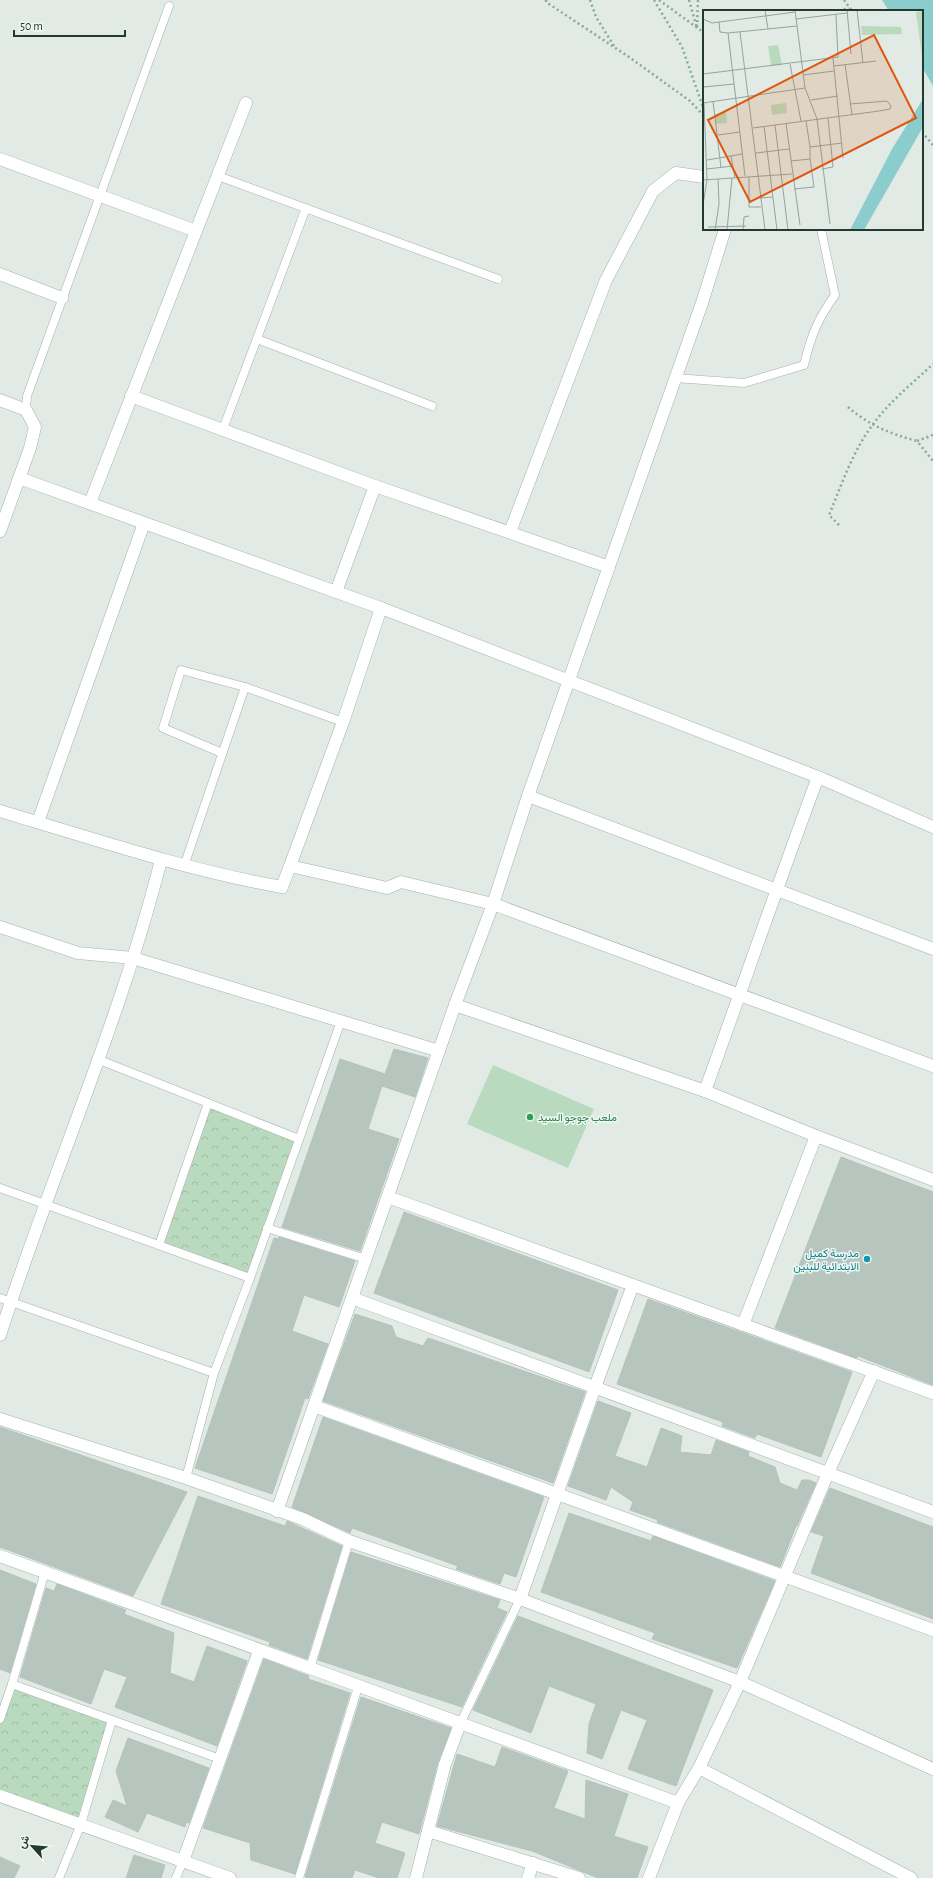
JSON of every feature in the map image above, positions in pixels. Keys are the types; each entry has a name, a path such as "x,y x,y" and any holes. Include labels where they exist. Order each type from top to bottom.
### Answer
{"street":[{"path":"90,503 246,103"},
{"path":"0,159 196,231"},
{"path":"510,532 606,280 653,191 676,173 703,177"},
{"path":"277,1511 439,1050 492,904 568,681 675,378 725,230"},
{"path":"0,274 62,298"},
{"path":"131,396 375,486 609,567"},
{"path":"0,400 26,410 34,427 30,448 0,531"},
{"path":"19,478 381,608 818,777 933,827"},
{"path":"336,592 375,486"},
{"path":"38,822 144,523"},
{"path":"0,811 161,860 282,887 343,722 381,608"},
{"path":"705,1091 740,995 775,890 818,777"},
{"path":"528,796 933,949"},
{"path":"0,1335 5,1300 44,1204 134,958 161,860"},
{"path":"290,866 387,888 401,882 492,904 933,1066"},
{"path":"0,927 78,953 134,958 439,1050"},
{"path":"455,1005 705,1091 816,1136 933,1180"},
{"path":"743,1324 816,1136"},
{"path":"388,1197 933,1393"},
{"path":"520,1599 556,1494 633,1285"},
{"path":"352,1298 933,1512"},
{"path":"649,1878 678,1803 699,1768 740,1682 828,1473 874,1371"},
{"path":"314,1406 933,1630"},
{"path":"0,1419 186,1478 303,1519 349,1541 520,1599 740,1682 933,1769"},
{"path":"0,1556 678,1803"},
{"path":"183,1861 259,1650"},
{"path":"416,1878 445,1764 460,1724"},
{"path":"699,1768 911,1878"},
{"path":"0,1796 230,1878"},
{"path":"428,1831 579,1878"},
{"path":"528,1878 533,1863"}],"lane":[{"path":"26,410 27,396 169,6"},
{"path":"218,176 498,279"},
{"path":"223,429 306,208"},
{"path":"675,378 744,383 804,365 810,340 820,316 835,295 821,230"},
{"path":"256,339 432,406"},
{"path":"222,753 163,728 181,670 245,687 343,722"},
{"path":"184,866 245,687"},
{"path":"186,1478 214,1373 250,1278 341,1021"},
{"path":"98,1059 299,1139"},
{"path":"159,1245 208,1103"},
{"path":"0,1188 250,1278"},
{"path":"267,1228 366,1259"},
{"path":"5,1300 214,1373"},
{"path":"310,1668 349,1541"},
{"path":"0,1719 12,1684 45,1572"},
{"path":"460,1724 520,1599"},
{"path":"12,1684 220,1759"},
{"path":"299,1878 358,1687"},
{"path":"59,1878 81,1824 112,1720"},
{"path":"176,1878 183,1861"}],"path":[{"path":"546,0 546,2 690,101 703,115"},
{"path":"590,0 596,17 615,48"},
{"path":"654,0 682,47 703,107"},
{"path":"659,0 702,32 703,40"},
{"path":"689,0 696,28"},
{"path":"696,28 698,0"},
{"path":"844,0 850,9"},
{"path":"923,133 933,145"},
{"path":"838,525 829,515 849,464 873,424 884,410 933,364"},
{"path":"848,407 888,433 917,441 933,461"},
{"path":"917,441 933,435"}],"green space":[{"name":"ملعب جوجو السيد","path":"493,1065 594,1109 568,1168 467,1124"},
{"path":"208,1103 299,1139 250,1278 159,1245"},
{"path":"12,1684 112,1720 81,1824 0,1796 0,1719"}],"water":[{"path":"882,0 933,0 933,86 923,69 923,10 888,10"}],"building":[{"path":"394,1049 428,1058 415,1097 382,1086 368,1129 399,1139 360,1251 282,1227 340,1059 385,1074"},
{"name":"مدرسة كميل الابتدائية للبنين","path":"841,1157 933,1192 933,1385 858,1356 857,1358 775,1328"},
{"path":"404,1212 618,1290 589,1372 374,1293"},
{"path":"279,1237 355,1261 339,1307 304,1295 292,1331 328,1344 308,1399 305,1398 272,1494 195,1468 274,1238 278,1239"},
{"path":"648,1299 852,1372 821,1457 757,1434 755,1438 722,1426 723,1422 617,1384"},
{"path":"355,1314 392,1326 396,1337 423,1346 428,1338 585,1392 553,1483 323,1401"},
{"path":"598,1401 631,1413 615,1456 647,1467 661,1428 682,1436 680,1452 711,1455 716,1440 749,1452 748,1456 775,1467 780,1483 797,1490 802,1480 809,1480 816,1483 796,1526 780,1567 657,1522 658,1520 630,1510 633,1502 611,1487 606,1500 568,1486"},
{"path":"323,1417 544,1497 516,1577 504,1573 500,1584 456,1569 458,1566 352,1528 350,1533 292,1507"},
{"path":"0,1427 187,1492 133,1596 0,1547"},
{"path":"830,1488 933,1527 933,1619 811,1573 824,1536 811,1532"},
{"path":"198,1496 285,1526 287,1521 342,1546 307,1659 269,1645 270,1642 161,1604"},
{"path":"569,1513 651,1541 653,1536 775,1581 737,1668 652,1639 655,1633 541,1592"},
{"path":"351,1552 500,1600 497,1608 507,1612 462,1707 318,1660"},
{"path":"0,1570 36,1584 10,1673 0,1669"},
{"path":"57,1584 126,1610 124,1614 174,1633 170,1673 194,1682 207,1646 247,1661 217,1746 115,1707 127,1677 104,1669 91,1704 20,1677 46,1588 54,1591"},
{"path":"518,1616 713,1690 676,1786 628,1769 647,1720 621,1710 602,1759 587,1753 589,1724 596,1704 549,1686 531,1733 473,1710"},
{"path":"264,1659 309,1676 308,1679 350,1693 295,1874 251,1860 250,1843 203,1828"},
{"path":"361,1697 451,1728 438,1762 419,1834 382,1822 375,1843 405,1853 397,1878 379,1878 355,1870 352,1878 308,1878 305,1877"},
{"path":"128,1738 209,1768 189,1823 186,1822 185,1827 147,1813 138,1832 105,1817 113,1800 127,1806 116,1771"},
{"path":"502,1747 568,1771 554,1808 585,1819 586,1780 628,1794 614,1836 648,1847 637,1878 598,1878 532,1851 437,1826 457,1754 495,1767"},
{"path":"134,1855 165,1865 161,1878 126,1878"},
{"path":"0,1857 20,1866 14,1878 0,1878"}],"place":[{"name":"ملعب جوجو السيد","path":"530,1117"},
{"name":"مدرسة كميل الابتدائية للبنين","path":"867,1259"}]}
